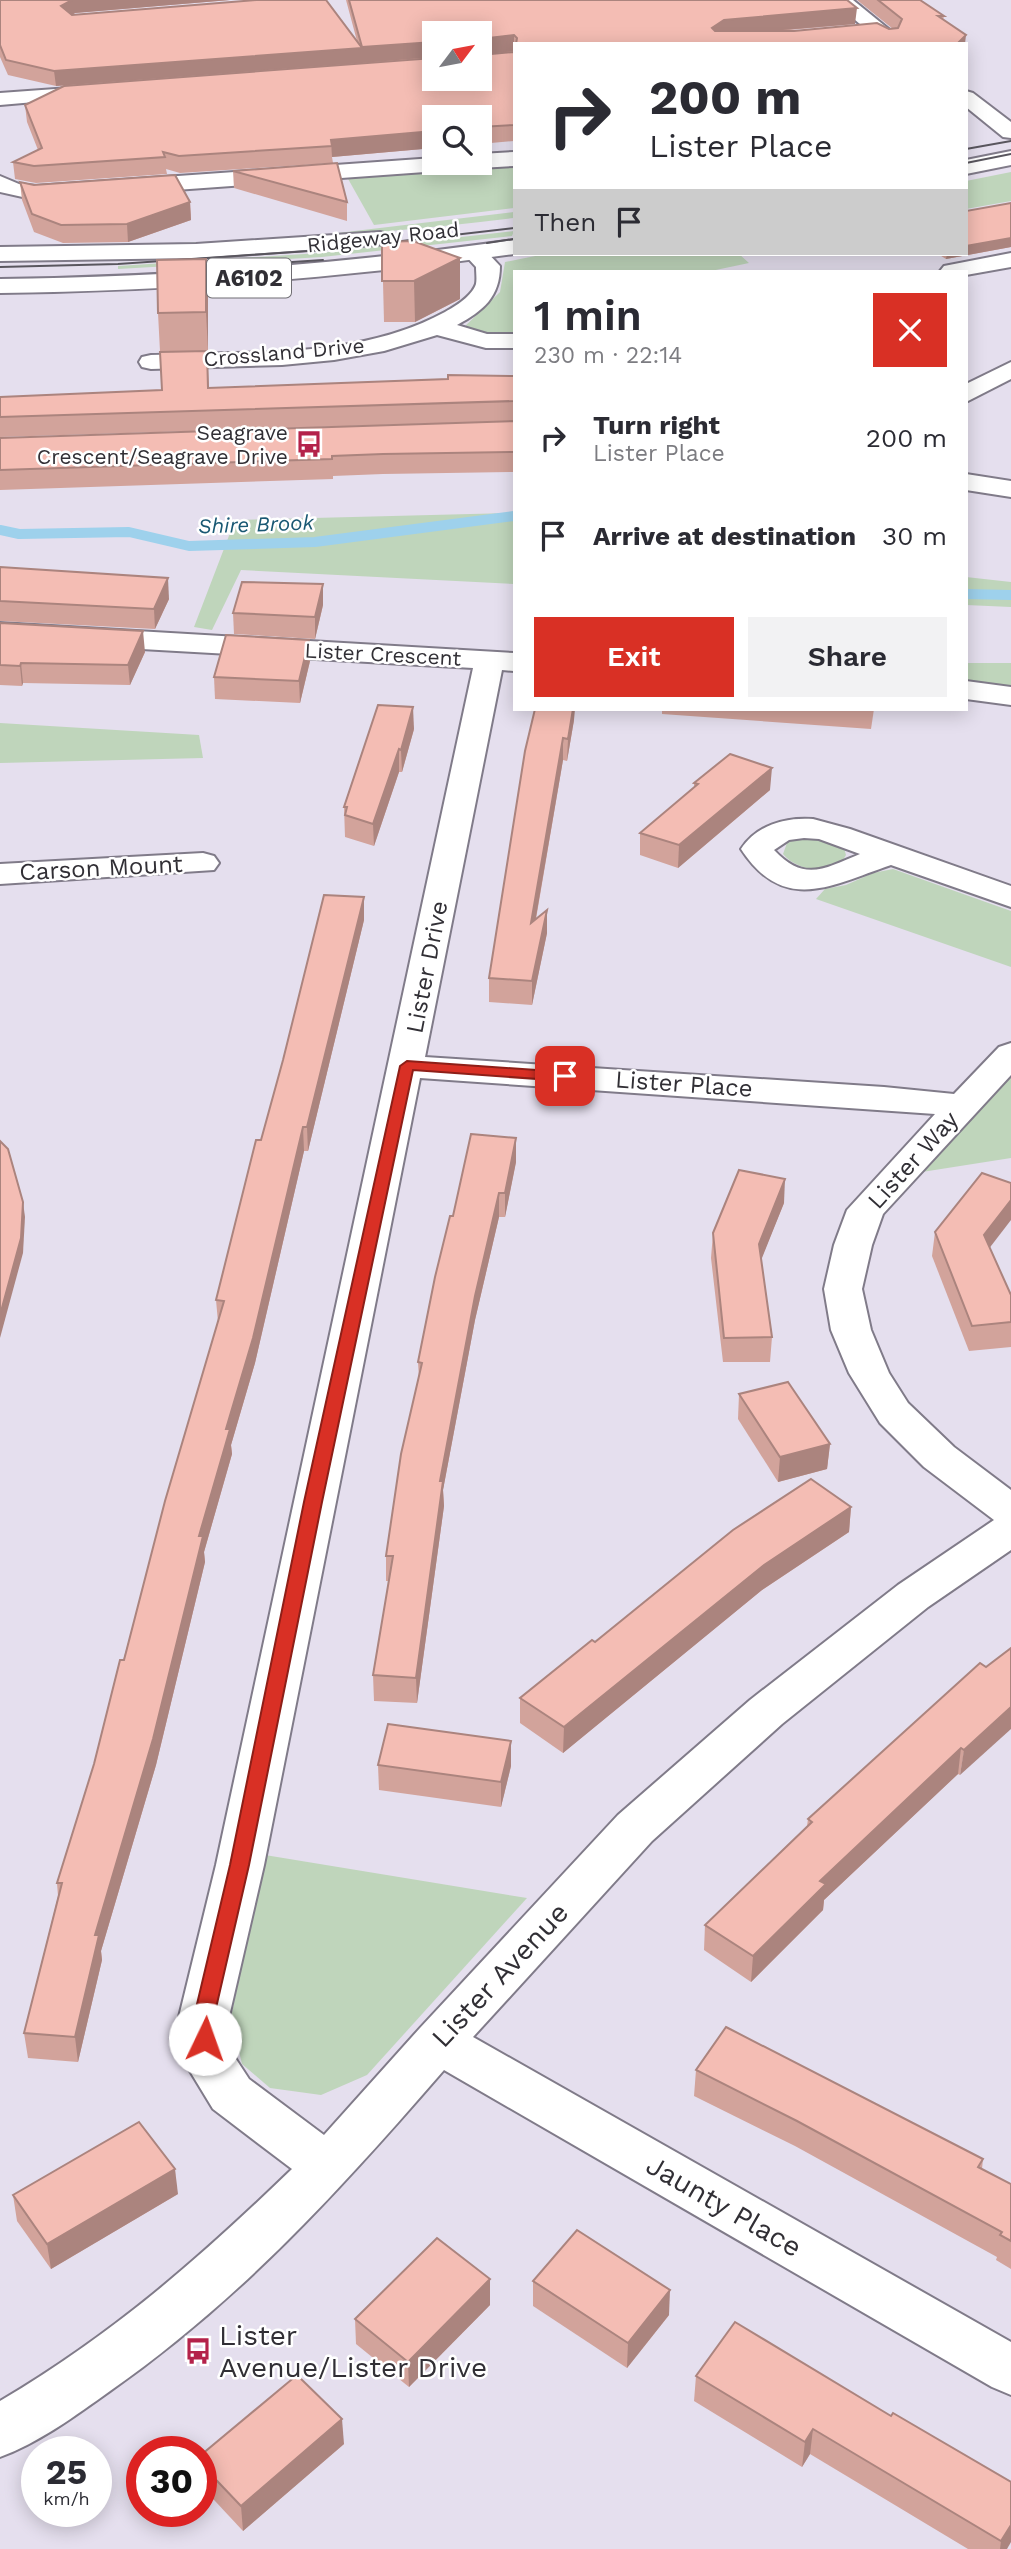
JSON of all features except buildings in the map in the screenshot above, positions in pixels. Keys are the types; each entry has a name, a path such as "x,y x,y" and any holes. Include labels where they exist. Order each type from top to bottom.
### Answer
{"main road":[{"path":"841,0 895,42"},
{"path":"854,33 880,30"},
{"path":"0,99 118,90"},
{"path":"975,113 1011,132"},
{"path":"968,146 1011,138"},
{"path":"968,166 1011,158"},
{"path":"492,160 513,159"},
{"path":"0,183 13,190 36,193 422,165"},
{"name":"Ridgeway Road","path":"0,254 196,251 400,237"},
{"name":"Ridgeway Road","path":"0,286 237,279 513,247"},
{"name":"Crossland Drive","path":"150,362 351,350 436,327 477,302 486,287 488,266 475,253"},
{"path":"957,270 1011,260"},
{"path":"436,327 486,341 513,341"},
{"path":"968,393 1011,369"},
{"path":"968,482 1011,489"},
{"name":"Lister Crescent","path":"0,632 502,661"},
{"name":"Lister Drive","path":"328,2167 231,2094 208,2058 203,2021 240,1865 313,1502 407,1066 502,661"},
{"path":"968,690 1011,696"},
{"path":"892,855 1011,897"},
{"name":"Carson Mount","path":"0,874 203,863"},
{"name":"Lister Way","path":"1011,1054 866,1210 853,1245 844,1289 851,1331 869,1373 894,1413 939,1457 1011,1511"},
{"name":"Lister Place","path":"407,1066 870,1097 961,1106"},
{"name":"Lister Avenue","path":"0,2431 58,2397 138,2341 231,2262 328,2167 438,2042 635,1828 787,1695 914,1595 1011,1529"},
{"name":"Jaunty Place","path":"438,2042 1011,2370"}],"green space":[{"path":"513,164 513,208 374,225 347,177 422,171 422,175 492,175 492,166"},
{"path":"1011,172 1011,201 968,209 968,181"},
{"path":"513,212 513,218 359,234 255,241 98,247 304,237"},
{"path":"513,231 512,236 322,257 118,269 118,266 320,253"},
{"path":"535,256 741,256 749,263 716,270 513,270 513,336 494,339 457,334 500,292 505,262"},
{"path":"513,513 513,584 241,570 212,630 194,627 235,520"},
{"path":"968,577 1011,582 1011,607 968,605"},
{"path":"968,663 1011,663 1011,689 968,684"},
{"path":"0,723 199,735 203,758 0,763"},
{"path":"816,836 844,848 846,855 841,862 833,867 815,870 797,865 783,854 787,843 795,838"},
{"path":"893,869 1011,911 1011,967 816,899 825,889"},
{"path":"1011,1074 1011,1158 922,1172"},
{"path":"265,1855 527,1898 367,2075 321,2095 270,2088 242,2064 231,2017"}],"waterway":[{"name":"Shire Brook","path":"0,530 19,534 129,532 189,546 315,542 513,516"},
{"name":"Shire Brook","path":"968,594 1011,595"}],"tram line":[{"path":"968,149 1011,141"},
{"path":"968,163 1011,154"},
{"path":"0,267 118,264 324,250 513,228"},
{"path":"487,243 513,239"},
{"path":"187,269 323,260"}],"place":[{"name":"Seagrave Crescent/Seagrave Drive","path":"309,444"},
{"name":"Lister Avenue/Lister Drive","path":"198,2351"}],"route":[{"path":"205,2039 203,2021 240,1865 313,1502 407,1066 565,1076"}]}
